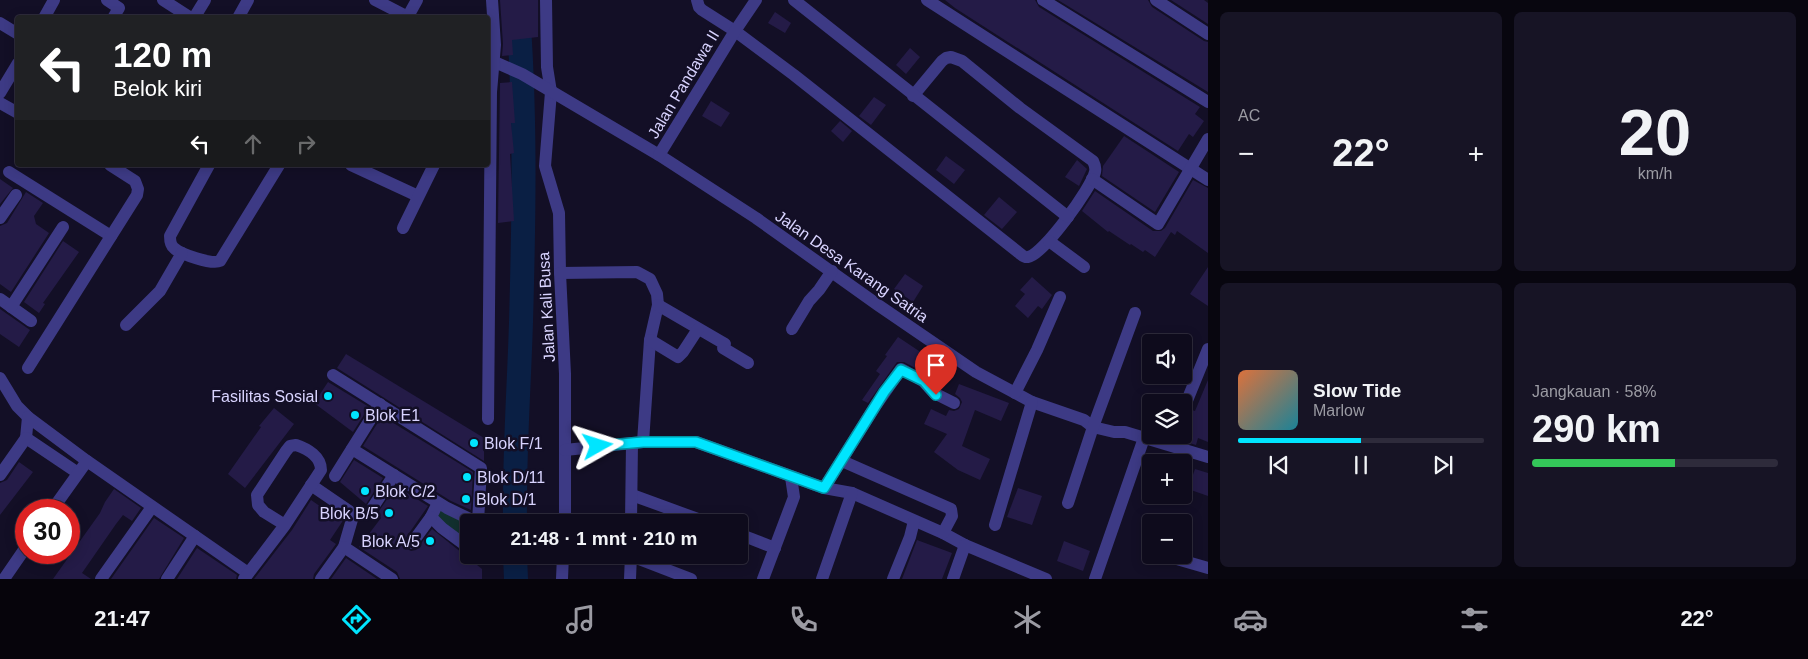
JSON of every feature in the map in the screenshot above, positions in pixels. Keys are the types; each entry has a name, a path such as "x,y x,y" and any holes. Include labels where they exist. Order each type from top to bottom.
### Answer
{"street":[{"path":"46,15 54,0"},
{"path":"107,0 119,8 115,15"},
{"path":"163,0 188,15"},
{"path":"195,15 205,0"},
{"path":"240,15 248,0"},
{"path":"375,0 404,15"},
{"path":"409,15 417,0"},
{"name":"Jalan Kali Busa","path":"546,0 547,67 551,92 545,166 559,213 560,273 566,374 565,514"},
{"path":"697,0 698,7 735,31 794,75 1025,257 1030,257 1049,241 1068,217 1095,175 1095,166 1089,157 1020,108 957,59 946,58 942,61 913,96"},
{"name":"Jalan Pandawa II","path":"659,155 756,0"},
{"path":"794,0 1068,217"},
{"path":"927,0 1208,180"},
{"path":"1043,0 1208,102"},
{"path":"1156,0 1208,34"},
{"path":"488,419 490,62 495,45 489,3"},
{"path":"0,23 15,32"},
{"name":"Jalan Desa Karang Satria","path":"490,62 522,74 659,155 756,218 976,372 1032,402 1084,420 1094,426 1142,437"},
{"path":"0,93 15,68"},
{"path":"0,103 15,111"},
{"path":"1092,179 1158,224 1208,139"},
{"path":"28,368 137,195 138,189 135,180 114,167"},
{"path":"208,167 170,236 173,247 182,253 213,263 220,261 278,167"},
{"path":"355,167 418,196"},
{"path":"403,228 433,167"},
{"path":"9,172 111,236"},
{"path":"0,218 16,195"},
{"path":"31,321 5,303 63,227"},
{"path":"1049,241 1084,267"},
{"path":"126,325 160,291 182,253"},
{"path":"792,329 808,301 819,290 832,271"},
{"path":"560,273 638,272 650,279 657,294 658,304 650,340 637,442 631,514"},
{"path":"1015,393 1037,350 1060,297"},
{"path":"658,304 725,344 723,348 748,364"},
{"path":"1068,504 1135,312"},
{"path":"650,340 678,357 698,328"},
{"path":"1190,394 1208,349"},
{"path":"824,488 884,392 901,370 924,381 934,394 954,403"},
{"path":"333,375 480,468 477,514"},
{"path":"0,378 18,406 28,417 87,461 196,536 246,576 285,525 321,470 321,464 316,456 301,446 290,446 257,495 258,505 264,512 285,525"},
{"path":"995,525 1032,402"},
{"path":"335,476 380,404"},
{"path":"0,475 26,438 28,417"},
{"path":"26,438 78,473"},
{"path":"566,450 637,442 696,442 824,488 852,493 943,533 1019,574 1046,579"},
{"path":"1095,579 1142,444"},
{"name":"Jalan Desa Karang Satria","path":"1178,444 1208,457"},
{"path":"352,449 460,515"},
{"path":"60,499 87,461"},
{"path":"842,461 951,509 952,516 943,533"},
{"path":"373,507 394,475"},
{"path":"764,579 794,497 791,477"},
{"path":"311,485 349,511 353,516 344,547 322,579"},
{"path":"822,579 852,493"},
{"path":"632,495 684,514"},
{"path":"412,543 431,517 438,503"},
{"path":"101,579 152,507"},
{"path":"431,517 460,541"},
{"path":"893,579 914,521"},
{"path":"167,579 196,536"},
{"path":"748,538 775,548"},
{"path":"953,579 965,545"},
{"path":"344,547 392,579"},
{"path":"4,579 15,563"},
{"path":"1192,563 1208,568"},
{"path":"562,579 563,564"},
{"path":"630,579 631,564"},
{"path":"654,564 692,579"}],"green space":[{"path":"438,503 460,516 460,541 431,517"}],"building":[{"path":"500,0 538,0 538,37 512,40 513,55 502,56"},
{"path":"945,0 1035,0 1039,7 1200,107 1195,114 1204,121 1193,137 1189,134 1178,151"},
{"path":"1058,0 1148,0 1152,7 1208,42 1208,92"},
{"path":"1171,0 1204,0 1208,3 1208,24"},
{"path":"775,12 791,23 785,33 768,23"},
{"path":"910,48 920,57 906,74 896,65"},
{"path":"512,82 515,123 511,123 514,153 510,154 514,221 498,223 500,83"},
{"path":"874,97 886,105 871,125 859,116"},
{"path":"711,101 730,113 721,127 702,116"},
{"path":"840,121 852,131 843,142 831,131"},
{"path":"1124,136 1179,172 1155,212 1102,176 1103,166"},
{"path":"946,156 965,170 954,184 936,170"},
{"path":"1077,160 1087,169 1079,186 1065,177"},
{"path":"0,179 13,188 0,204"},
{"path":"1193,180 1208,188 1208,253 1177,231 1175,235 1171,232 1155,257 1108,232 1082,211 1095,191 1153,231 1161,231 1165,228"},
{"path":"26,192 43,203 34,216 36,224 49,233 11,292 0,284 0,226 7,223"},
{"path":"999,197 1017,212 1002,229 984,215"},
{"path":"63,241 79,252 43,303 45,304 39,313 24,302"},
{"path":"1208,267 1208,306 1190,294"},
{"path":"905,274 923,286 913,302 894,289"},
{"path":"1032,277 1052,295 1042,309 1038,306 1028,318 1015,306 1025,294 1020,290"},
{"path":"910,302 927,312 921,322 904,312"},
{"path":"0,309 30,330 19,347 0,334"},
{"path":"898,337 931,359 923,372 904,362 897,362 868,403 862,400 880,374 876,371"},
{"path":"346,354 484,438 484,461 337,368"},
{"path":"1208,380 1208,442 1198,438 1196,445 1192,444 1192,410 1195,411"},
{"path":"328,382 369,407 353,432 314,403"},
{"path":"959,384 1009,403 1001,421 975,410 962,446 990,459 980,480 958,470 934,452 947,434 924,424 931,409 946,416 949,410 959,409 962,402 955,394"},
{"path":"274,408 294,424 245,488 228,474 261,427 259,426"},
{"path":"382,416 473,472 471,510 451,501 363,446"},
{"path":"354,460 383,478 366,504 340,482"},
{"path":"19,462 33,472 0,515 0,483 7,480"},
{"path":"1195,469 1208,473 1208,496 1192,490 1192,478"},
{"path":"396,486 428,506 405,539 404,546 411,551 416,550 432,529 460,551 460,564 476,564 482,569 482,579 400,579 397,572 359,547 381,518 377,514"},
{"path":"1018,488 1042,496 1032,525 1007,517"},
{"path":"114,489 141,508 132,521 123,515 116,524 82,573 91,579 53,579 64,564 80,564 80,541 100,513"},
{"path":"311,500 324,509 326,506 344,519 330,540 336,544 314,574 313,579 254,579 292,530"},
{"path":"154,518 184,538 159,579 111,579"},
{"path":"917,540 952,553 942,579 902,579"},
{"path":"1064,541 1090,551 1083,571 1057,561"},
{"path":"197,548 237,575 236,579 177,579"},
{"path":"346,558 377,579 331,579"}],"waterway":[{"path":"515,514 523,201 522,80 517,0"},
{"path":"515,564 516,579"}],"place":[{"name":"Fasilitas Sosial","path":"328,396"},
{"name":"Blok E1","path":"355,415"},
{"name":"Blok F/1","path":"474,443"},
{"name":"Blok D/11","path":"467,477"},
{"name":"Blok C/2","path":"365,491"},
{"name":"Blok D/1","path":"466,499"},
{"name":"Blok B/5","path":"389,513"},
{"name":"Blok A/5","path":"430,541"}],"route":[{"path":"598,446 643,442 696,442 824,488 893,378 901,370 924,381 936,395"}]}
